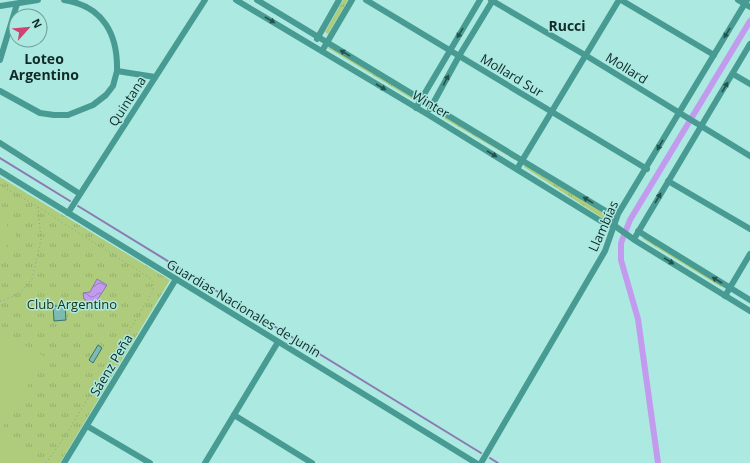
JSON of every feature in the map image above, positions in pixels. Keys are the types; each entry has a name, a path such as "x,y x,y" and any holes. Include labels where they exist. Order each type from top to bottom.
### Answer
{"street":[{"path":"0,6 38,0"},
{"path":"0,90 40,112 54,116 68,115 92,105 106,95 113,86 118,71 116,46 105,22 84,5 64,0"},
{"name":"Quintana","path":"68,214 205,0"},
{"name":"Winter","path":"236,0 427,114 604,223 617,227 633,239 750,312"},
{"name":"Winter","path":"257,0 609,213 617,227"},
{"path":"313,45 339,0"},
{"path":"322,51 352,0"},
{"name":"Mollard Sur","path":"366,0 646,169"},
{"path":"416,108 480,0"},
{"path":"427,114 492,0"},
{"name":"Mollard","path":"492,0 750,156"},
{"path":"517,170 551,111 620,0 714,55"},
{"path":"738,0 747,4"},
{"path":"0,60 17,4"},
{"name":"Llambías","path":"481,463 605,251 617,227 618,214 714,55 747,4"},
{"path":"633,239 750,44"},
{"path":"118,71 155,77"},
{"path":"733,74 750,84"},
{"path":"0,144 80,194"},
{"name":"Guardias Nacionales de Junín","path":"0,171 476,463"},
{"path":"668,181 750,229"},
{"path":"638,231 750,300"},
{"path":"725,296 750,254"},
{"name":"Sáenz Peña","path":"64,463 176,279"},
{"path":"205,463 278,342"},
{"path":"234,415 312,463"},
{"path":"87,426 150,463"}],"path":[{"path":"0,185 38,207 150,278 154,287 152,293 64,438 46,463"},
{"path":"0,301 4,301 21,292 32,279 41,240 38,207"}],"green space":[{"path":"343,0 348,0 328,34 325,32"},
{"path":"331,44 416,96 414,100 328,48"},
{"path":"434,109 516,158 515,160 433,112"},
{"path":"526,163 604,213 604,219 524,167"},
{"name":"Club Argentino","path":"0,177 170,280 60,463 0,463"},
{"path":"0,217 17,237 0,252"},
{"path":"646,234 724,283 721,287 643,239"},
{"path":"0,330 45,357 0,432"},
{"path":"0,434 38,457 34,463 0,463"}],"water":[{"path":"97,279 107,285 94,305 84,299 83,293 90,292"}],"building":[{"path":"53,306 65,306 66,320 54,321"},
{"path":"98,345 102,348 93,363 89,360"}],"waterway":[{"path":"658,463 638,319 621,260 621,243 630,220 750,21"},
{"path":"0,158 70,201"},
{"path":"78,206 481,453"},
{"path":"490,458 498,463"}],"district":[{"name":"Rucci","path":"567,26"},
{"name":"Loteo Argentino","path":"44,68"}]}
